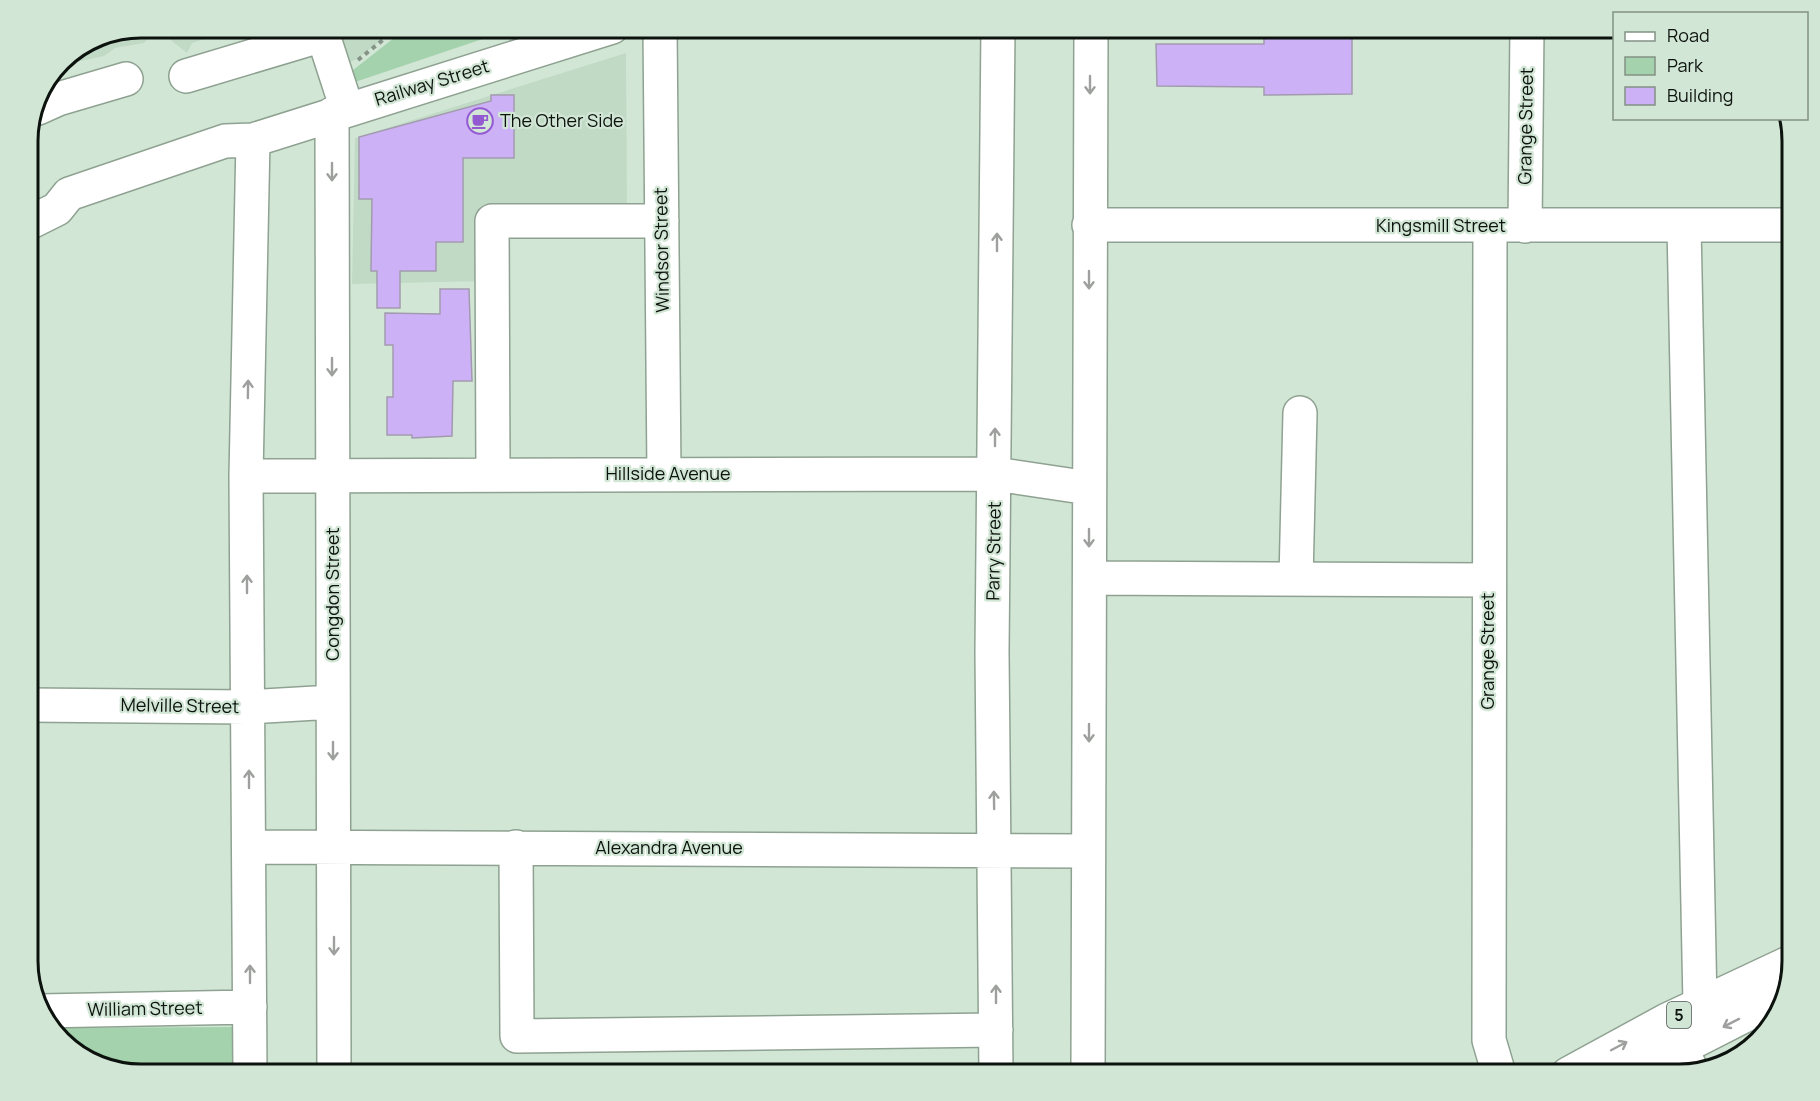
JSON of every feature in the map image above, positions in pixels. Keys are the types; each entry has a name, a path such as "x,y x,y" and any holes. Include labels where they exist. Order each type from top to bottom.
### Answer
{"main road":[{"name":"Congdon Street","path":"186,76 313,38"},
{"name":"Congdon Street","path":"324,38 340,103 333,476 334,1064"},
{"name":"Railway Street","path":"38,218 57,209 80,212 232,160 253,140 340,103 564,38"},
{"name":"Windsor Street","path":"660,38 664,474"},
{"name":"Parry Street","path":"996,1064 992,652 999,38"},
{"path":"1088,1064 1090,38"},
{"name":"Grange Street","path":"1525,226 1527,38"},
{"path":"44,105 126,79"},
{"path":"250,1064 246,476 253,140"},
{"path":"493,474 492,221 662,221"},
{"name":"Kingsmill Street","path":"1089,225 1782,225"},
{"name":"Grange Street","path":"1490,226 1488,580 1490,1040 1496,1064"},
{"path":"1684,226 1700,1004"},
{"path":"1296,579 1300,413"},
{"name":"Hillside Avenue","path":"246,476 995,474 1089,488"},
{"path":"1090,578 1488,580"},
{"name":"Melville Street","path":"38,705 249,707 333,702"},
{"name":"Alexandra Avenue","path":"249,848 1088,851"},
{"path":"516,848 517,1036 996,1030"},
{"name":"5","path":"1587,1064 1700,1004 1782,966"},
{"name":"5","path":"1670,1064 1686,1060 1774,1003"},
{"name":"William Street","path":"50,1011 250,1007"}],"path":[{"path":"340,103 343,71 385,38"}],"shaded area":[{"path":"149,38 144,43 115,48 104,56 71,64 89,51 107,43 120,39"},
{"path":"168,38 208,38 192,43 187,53"},
{"path":"336,38 384,38 357,59 344,65"},
{"path":"626,53 627,214 488,214 486,281 352,284 355,138"}],"green space":[{"path":"394,38 485,38 355,82 348,74"},
{"path":"234,1027 234,1064 127,1063 89,1050 63,1028"}],"building":[{"path":"1264,38 1352,38 1352,94 1264,95 1264,87 1157,86 1156,44 1264,44"},
{"path":"491,95 514,95 514,158 463,158 463,242 436,242 436,271 400,271 400,308 377,308 377,271 371,271 372,199 359,199 359,137 491,101"},
{"path":"440,289 469,289 472,381 453,381 452,436 412,438 412,435 387,435 387,397 393,397 393,345 385,345 385,313 440,314"}],"place":[{"name":"The Other Side","path":"480,121"}]}
